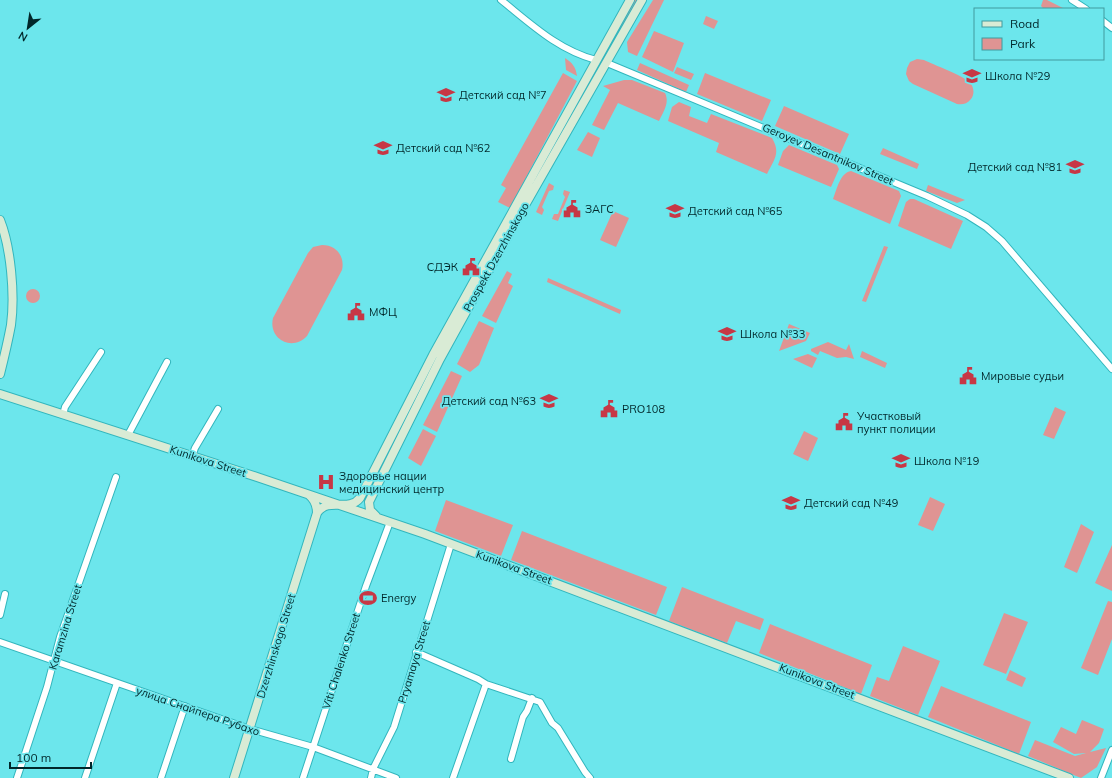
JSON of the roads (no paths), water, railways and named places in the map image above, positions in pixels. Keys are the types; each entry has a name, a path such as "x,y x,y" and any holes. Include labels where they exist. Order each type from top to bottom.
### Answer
{"street":[{"name":"Geroyev Desantnikov Street","path":"501,0 548,38 581,56 607,63 882,177 967,215 986,227 1002,241 1112,369"},
{"name":"Prospekt Dzerzhinskogo","path":"360,498 596,60 630,0"},
{"name":"Prospekt Dzerzhinskogo","path":"369,502 436,357 516,221 642,0"},
{"path":"1072,0 1084,8"},
{"path":"1104,22 1112,28"},
{"path":"0,220 4,230 10,263 12,297 11,324 0,374"},
{"path":"63,415 65,407 101,352"},
{"path":"128,435 167,362"},
{"name":"Kunikova Street","path":"0,394 360,511 1069,778"},
{"path":"192,456 218,409"},
{"name":"Karamzina Street","path":"16,778 55,661 60,637 116,477"},
{"path":"308,494 312,497 316,504 317,513"},
{"path":"317,513 320,508 327,505 353,503 360,498"},
{"path":"360,498 360,511"},
{"path":"360,511 369,502"},
{"path":"369,502 370,510 379,518"},
{"name":"Dzerzhinskogo Street","path":"234,778 317,513"},
{"name":"Viti Chalenko Street","path":"303,778 364,593 390,522"},
{"name":"Pryamaya Street","path":"371,778 394,727 416,652 451,544"},
{"path":"0,615 5,594"},
{"name":"улица Снайпера Рубахо","path":"0,642 250,730 313,747 396,778"},
{"path":"416,652 478,679 486,684 532,698 540,702 552,723 558,728 590,778"},
{"path":"85,778 117,683"},
{"path":"453,778 486,684"},
{"path":"511,759 523,717 532,698"},
{"path":"162,778 185,706"},
{"path":"1101,778 1112,750"}],"place":[{"name":"Школа №29","path":"972,76"},
{"name":"Детский сад №7","path":"446,95"},
{"name":"Детский сад №62","path":"383,148"},
{"name":"Детский сад №81","path":"1075,167"},
{"name":"ЗАГС","path":"572,209"},
{"name":"Детский сад №65","path":"675,211"},
{"name":"СДЭК","path":"471,267"},
{"name":"МФЦ","path":"356,312"},
{"name":"Школа №33","path":"727,334"},
{"name":"Мировые судьи","path":"968,376"},
{"name":"Детский сад №63","path":"549,401"},
{"name":"PRO108","path":"609,409"},
{"name":"Участковый пункт полиции","path":"844,422"},
{"name":"Школа №19","path":"901,461"},
{"name":"Здоровье нации медицинский центр","path":"326,482"},
{"name":"Детский сад №49","path":"791,503"},
{"name":"Energy","path":"368,598"}]}
